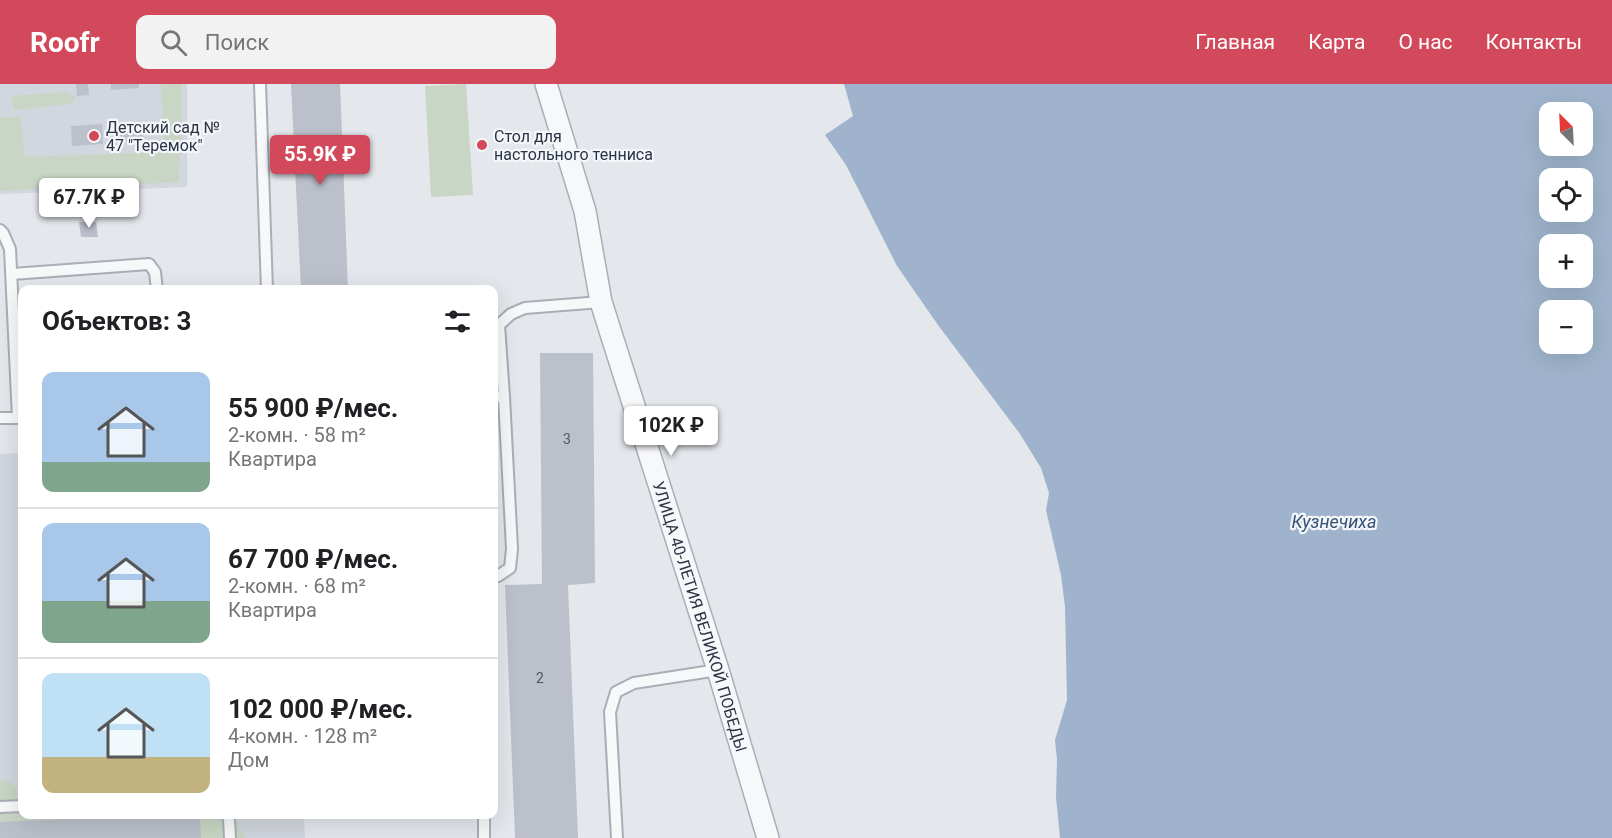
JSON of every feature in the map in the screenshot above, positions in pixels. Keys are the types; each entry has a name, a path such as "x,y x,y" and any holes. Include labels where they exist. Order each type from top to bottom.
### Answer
{"street":[{"name":"УЛИЦА 40-ЛЕТИЯ ВЕЛИКОЙ ПОБЕДЫ","path":"546,84 585,211 602,302 718,670 768,838"}],"lane":[{"path":"260,84 267,285"},
{"path":"0,230 10,249 18,418 0,418"},
{"path":"12,274 149,264 155,272 156,285"},
{"path":"498,576 510,568 512,549 499,397 499,326 511,314 525,308 602,302"},
{"path":"616,838 610,712 616,692 634,683 718,670"},
{"path":"0,807 18,806"},
{"path":"229,819 230,838"},
{"path":"484,819 484,838"}],"shaded area":[{"name":"Детский сад № 47 \"Теремок\"","path":"0,84 187,84 187,187 0,194"},
{"path":"18,453 18,819 304,819 305,838 0,838 0,454"}],"green space":[{"path":"161,84 182,84 179,182 0,191 0,117 21,117 25,157 164,152"},
{"path":"466,84 473,195 431,197 425,86"},
{"path":"67,92 76,98 70,104 14,110 12,96"},
{"path":"0,780 10,782 18,790 18,819 75,819 0,822"},
{"path":"200,819 234,819 245,838 201,838"}],"water":[{"name":"Кузнечиха","path":"844,84 1612,84 1612,838 1060,838 1056,797 1055,740 1067,700 1065,607 1061,575 1046,510 1049,493 1041,468 1020,434 897,266 846,165 825,135 853,116"}],"building":[{"path":"76,84 88,84 89,95 77,96"},
{"path":"111,84 139,84 139,88 111,90"},
{"path":"291,84 340,84 348,285 301,285"},
{"path":"102,124 103,144 72,146 71,126"},
{"path":"143,124 144,141 114,142 113,125"},
{"path":"79,222 96,222 98,237 81,237"},
{"path":"540,353 593,353 595,583 568,585 578,838 515,838 505,585 542,584"},
{"path":"66,819 200,819 201,838 0,838 0,822"}],"place":[{"name":"Детский сад № 47 \"Теремок\"","path":"94,136"},
{"name":"Стол для настольного тенниса","path":"482,145"}]}
